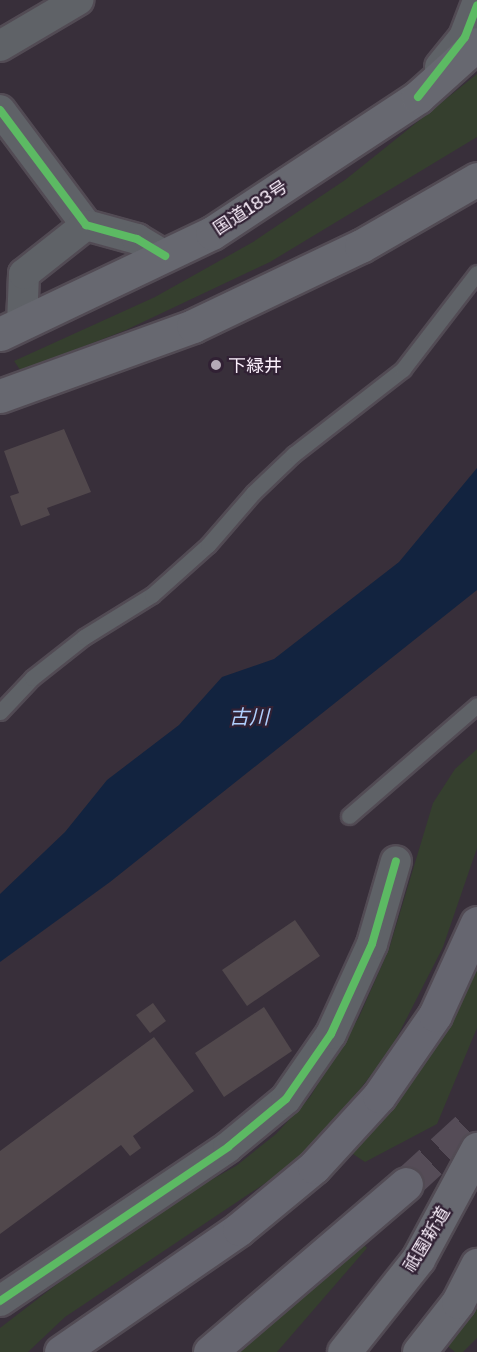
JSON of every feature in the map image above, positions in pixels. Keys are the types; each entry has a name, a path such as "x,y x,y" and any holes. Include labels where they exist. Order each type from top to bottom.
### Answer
{"highway":[{"name":"国道183号","path":"11,329 212,233 418,97 477,44"},
{"path":"0,396 193,326 361,246 477,179"},
{"path":"61,1352 239,1229 314,1167 379,1096 435,1015 477,923"},
{"name":"祇園新道","path":"344,1352 418,1258 477,1149"},
{"path":"210,1352 406,1184"},
{"path":"418,1352 458,1302 477,1265"}],"street":[{"path":"0,46 78,0"},
{"path":"418,97 465,37 477,5"},
{"path":"0,110 86,225 137,239 165,256"},
{"path":"11,329 24,274 86,225"},
{"path":"0,1301 228,1147 286,1099 335,1024 372,944 396,861"}],"lane":[{"path":"0,712 32,678 84,637 152,595 208,546 253,492 294,454 403,369 477,273"},
{"path":"349,816 477,705"}],"green space":[{"path":"477,74 477,137 270,262 126,330 21,371 14,361 155,297 253,242 345,180"},
{"path":"477,749 477,848 443,947 390,1051 323,1136 270,1180 65,1317 28,1352 0,1352 0,1328 100,1251 168,1204 236,1166 276,1134 310,1097 359,1017 389,949 433,803 455,769"},
{"path":"477,964 477,1028 437,1124 365,1162 350,1152 423,1066"},
{"path":"359,1240 367,1248 277,1352 236,1352"},
{"path":"477,1295 477,1338 463,1352 455,1352 445,1344"}],"water":[{"name":"古川","path":"477,468 477,590 110,882 0,962 0,894 65,832 107,780 179,725 222,677 274,659 399,562"}],"building":[{"path":"64,429 91,492 47,508 50,515 21,526 10,496 19,493 4,451"},
{"path":"295,920 320,956 247,1006 222,970"},
{"path":"153,1003 166,1021 150,1033 136,1015"},
{"path":"264,1007 292,1051 224,1097 195,1053"},
{"path":"154,1037 194,1091 133,1136 141,1148 130,1156 121,1145 0,1234 0,1151"}],"tunnel":[{"path":"406,1184 477,1119"}],"cycle path":[{"path":"418,97 465,37 477,5"},
{"path":"0,110 86,225 137,239 165,256"},
{"path":"0,1301 228,1147 286,1099 331,1034 372,944 396,861"}],"place":[{"name":"下緑井","path":"216,365"}]}
